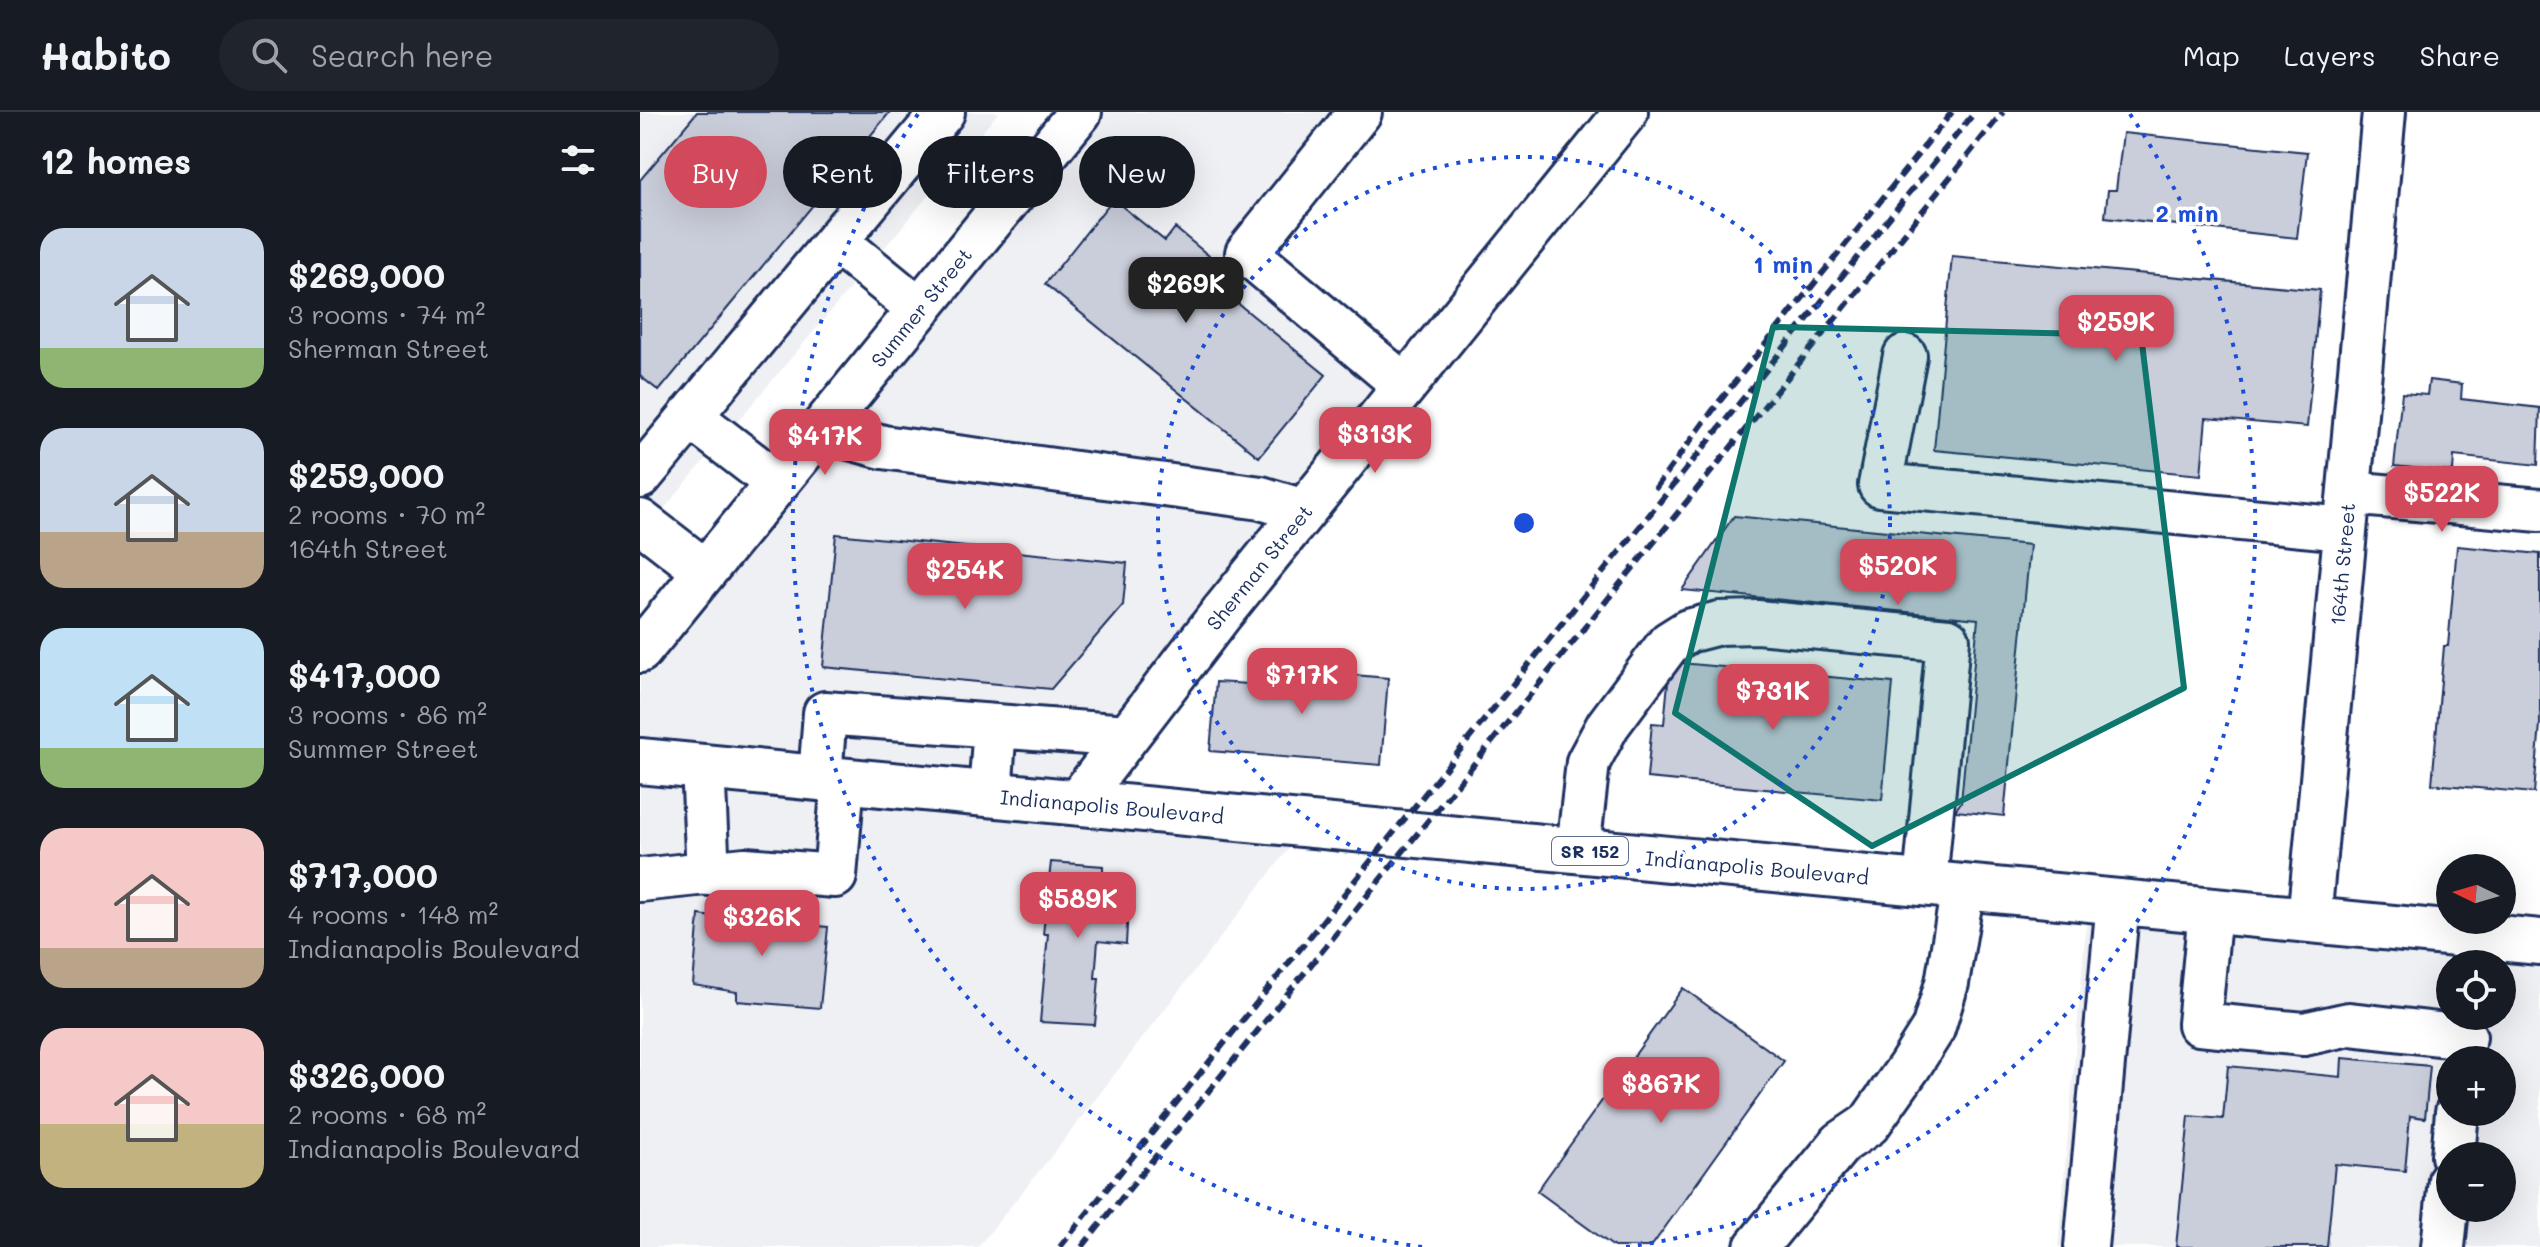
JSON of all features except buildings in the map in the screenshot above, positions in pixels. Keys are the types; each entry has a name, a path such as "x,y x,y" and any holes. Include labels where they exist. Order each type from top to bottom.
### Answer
{"main road":[{"name":"Indianapolis Boulevard","path":"640,761 2309,920 2475,950 2540,942"}],"street":[{"path":"640,477 943,112"},
{"name":"Summer Street","path":"640,651 1080,112"},
{"path":"1360,112 1247,253 1405,386"},
{"name":"Sherman Street","path":"1077,802 1221,614 1626,112"},
{"name":"164th Street","path":"2309,920 2384,112"},
{"path":"836,241 919,309"},
{"path":"1905,356 1880,485 2347,511 2540,510"},
{"path":"690,416 777,483"},
{"path":"821,430 883,447 1261,498 1304,511"},
{"path":"640,521 705,571"},
{"path":"1578,850 1588,762 1608,725 1669,643 1688,631 1719,623 1757,622 1948,640 1944,885 1947,983 1933,1029 1869,1124 1841,1143 1756,1247"},
{"path":"640,880 745,869 835,876 832,779 825,713 1127,736"},
{"path":"990,794 995,726"},
{"path":"703,766 708,874"},
{"path":"2086,1247 2118,901"},
{"path":"2210,910 2199,1024 2304,1034 2349,1024 2465,1038"},
{"path":"2443,1247 2446,1222"}],"highlighted area":[{"path":"1773,327 2141,335 2184,688 1872,846 1675,713"}],"shaded area":[{"path":"640,112 999,112 979,136 918,136 918,208 640,537"},
{"path":"1091,112 1350,112 1236,252 1394,386 1073,795 640,754 640,666 1013,208 1063,208 1063,146"},
{"path":"640,768 1304,829 978,1247 640,1247"},
{"path":"2087,915 2483,950 2436,950 2436,1030 2516,1030 2516,953 2540,955 2540,1247 2058,1247"}],"railway":[{"path":"1655,489 1719,402 1952,112"},
{"path":"1060,1247 1975,112"},
{"path":"1082,1247 2003,112"}]}
